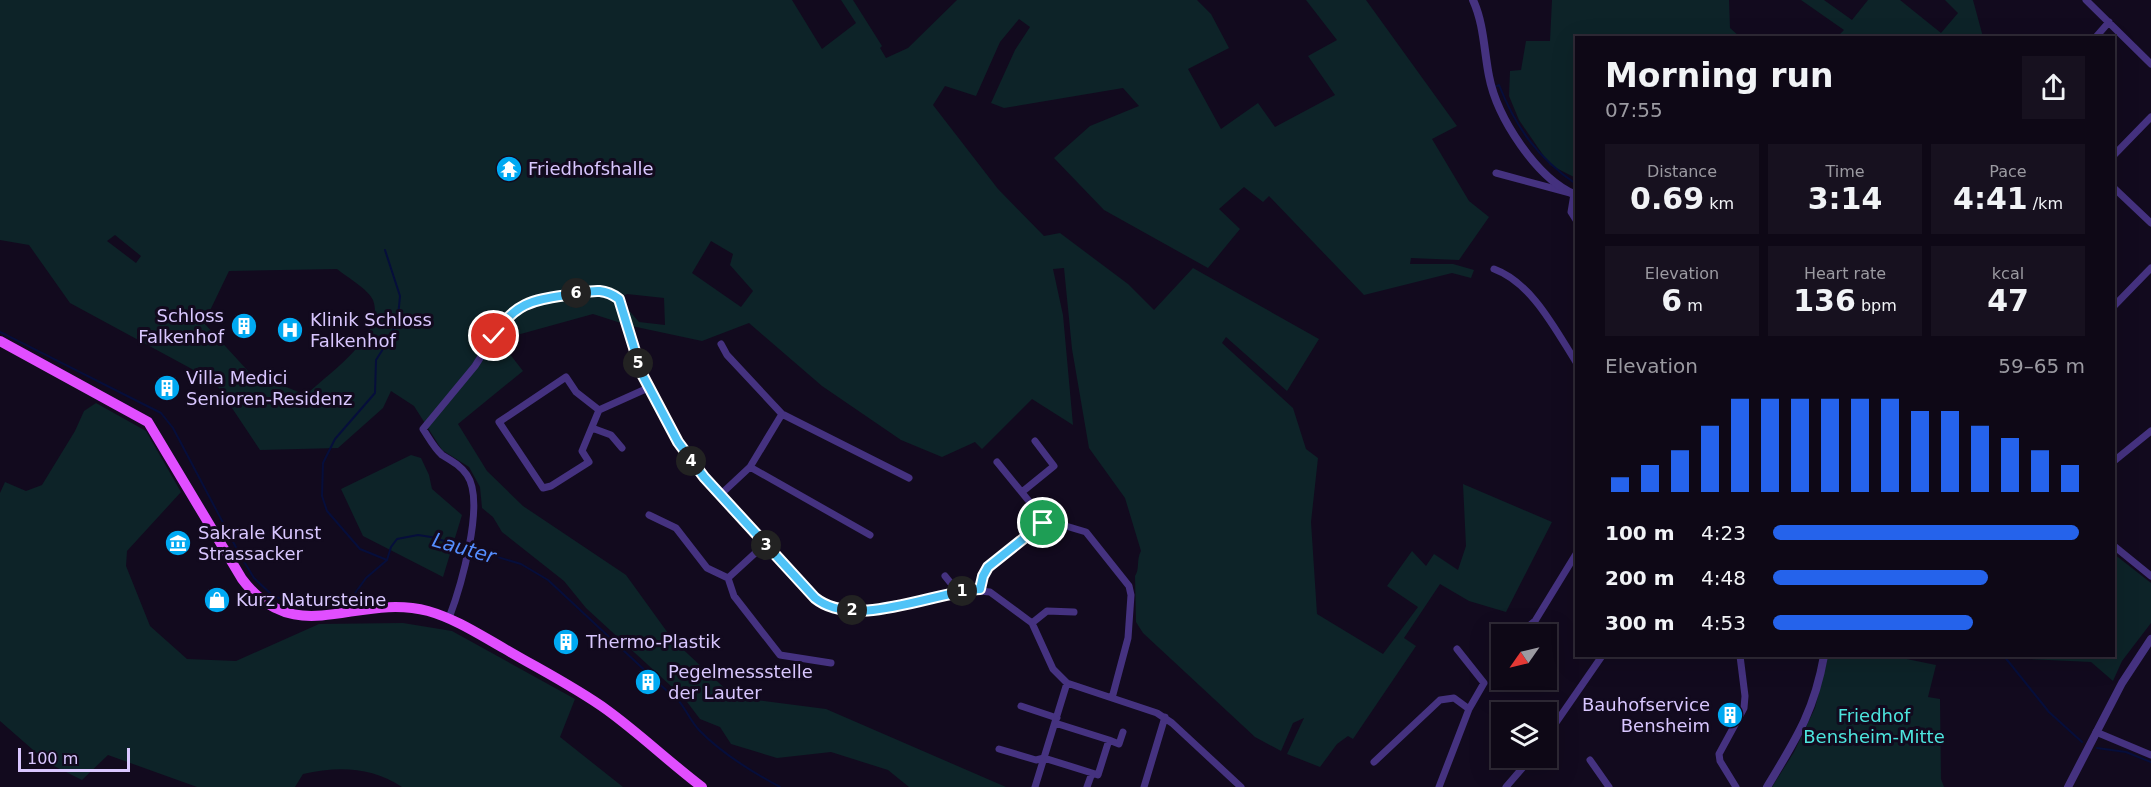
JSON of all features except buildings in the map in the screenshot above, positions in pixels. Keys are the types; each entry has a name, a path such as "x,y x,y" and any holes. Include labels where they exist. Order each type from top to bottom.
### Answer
{"main road":[{"path":"0,341 148,422 242,579 259,599 272,608 298,617 315,617 368,607 401,607 448,618 594,701 702,787"}],"street":[{"path":"1473,0 1479,14 1489,80 1502,110 1526,151 1552,181 1575,194"},
{"path":"2086,0 2151,64"},
{"path":"2097,36 2109,22"},
{"path":"2115,154 2151,117"},
{"path":"1496,173 1575,194"},
{"path":"2115,189 2151,223"},
{"path":"1575,194 1571,212 1575,218"},
{"path":"2115,305 2151,268"},
{"path":"1494,269 1509,275 1537,303 1575,360"},
{"path":"448,618 476,510 471,483 455,462 441,454 423,429 475,366 503,321 513,312 537,298 592,290 610,292 622,304 648,388 678,442 720,495 815,598 838,610 901,606 980,589 998,596 1032,623 1053,669 1067,683 1165,717 1242,787"},
{"path":"721,344 727,355 782,414 909,478"},
{"path":"599,411 576,392 566,377 499,422 513,446 546,489 589,462 582,451 599,411 648,388"},
{"path":"720,495 750,467 782,414"},
{"path":"592,428 611,435 622,448"},
{"path":"2115,460 2151,431"},
{"path":"1022,492 1054,466 1035,441"},
{"path":"997,462 1046,522 1086,532 1129,586 1131,595 1128,638 1112,698"},
{"path":"750,467 870,535"},
{"path":"649,515 673,526 706,568 728,578 734,596 780,655 831,663"},
{"path":"980,589 988,567 1046,522"},
{"path":"728,578 765,544"},
{"path":"2115,547 2151,576"},
{"path":"1532,624 1575,556"},
{"path":"945,576 958,592"},
{"path":"1032,623 1047,611 1074,612"},
{"path":"2068,787 2136,658 2151,639"},
{"path":"1439,787 1469,709 1484,683 1457,649"},
{"path":"1557,721 1601,657"},
{"path":"1736,787 1720,761 1719,754 1744,708 1746,696 1740,657"},
{"path":"1767,787 1813,705 1824,657"},
{"path":"1035,787 1067,683"},
{"path":"1374,762 1440,700 1454,698 1469,709"},
{"path":"1021,706 1119,744 1123,732"},
{"path":"1144,787 1165,717"},
{"path":"2096,732 2151,755"},
{"path":"999,749 1036,760 1044,758 1098,775 1109,740"},
{"path":"1590,760 1609,787"},
{"path":"1506,787 1522,768"},
{"path":"1087,787 1092,773"}],"green space":[{"path":"0,0 792,0 822,49 856,23 841,0 853,0 882,46 880,48 886,58 908,48 957,0 1197,0 1211,14 1229,48 1188,69 1221,129 1258,103 1275,127 1335,95 1308,56 1337,40 1306,0 1366,0 1457,126 1432,139 1469,201 1489,217 1459,260 1411,258 1410,264 1453,264 1474,270 1471,278 1452,273 1364,295 1269,196 1263,202 1244,187 1219,209 1240,229 1208,268 1104,210 1054,158 1090,126 1139,106 1123,88 1004,108 991,103 1015,50 1030,27 1019,19 1000,42 976,96 945,86 933,105 998,189 1044,236 1060,233 1128,284 1154,310 1193,268 1319,339 1287,391 1226,337 1222,343 1293,408 1306,449 1318,458 1311,522 1317,614 1383,654 1418,607 1387,586 1412,551 1426,566 1434,554 1458,570 1466,546 1463,484 1552,522 1506,612 1469,601 1440,584 1404,638 1416,646 1353,739 1348,736 1337,744 1320,767 1287,754 1304,718 1293,723 1281,751 1255,737 1143,633 1136,622 1135,576 1141,551 1125,498 1089,448 1072,349 1064,268 1053,269 1063,315 1073,425 1032,399 982,449 975,442 942,457 901,440 822,386 749,323 702,341 627,325 593,314 499,340 523,371 458,424 487,471 523,506 626,575 673,640 734,697 826,709 1006,787 909,787 888,770 831,752 777,758 731,744 720,727 700,719 684,698 586,608 564,581 502,532 493,517 482,508 480,487 469,467 442,450 414,406 391,391 383,408 338,448 260,450 214,381 70,303 29,245 0,240","holes":["115,235 141,256 136,263 107,241","711,241 733,254 730,265 753,291 741,307 692,273","337,269 362,287 373,300 375,313 371,327 364,340 341,365 306,395 249,372 204,323 229,271","627,294 664,298 665,325 639,322 619,299"]},
{"path":"1552,0 1729,0 1730,28 1739,36 1575,36 1575,178 1550,165 1519,120 1509,96 1510,71 1521,70 1526,41 1550,41"},
{"path":"1801,0 1824,0 1852,20 1868,0 1900,0 1941,33 1958,13 1945,0 1973,0 1983,36 1838,36 1844,30"},
{"path":"96,403 146,431 181,492 127,551 126,566 150,626 187,659 236,661 319,624 403,623 452,631 575,699 560,737 623,787 402,787 379,775 342,769 303,774 295,787 197,787 108,755 82,780 48,763 0,721 0,493 5,482 26,491 42,485 75,431 84,411"},
{"path":"411,455 421,458 429,475 432,489 462,515 443,577 363,536 341,489"},
{"path":"2115,555 2151,583 2151,623 2122,661 2113,681 2091,662 1984,657 2115,657"},
{"name":"Friedhof Bensheim-Mitte","path":"1828,657 1897,657 1936,665 1928,697 1940,699 1941,779 1944,787 1772,787 1794,752 1815,708"}],"waterway":[{"path":"1497,86 1499,85 1513,115 1539,153 1575,183"},
{"path":"385,250 400,296 398,317 390,338 376,360 375,393 335,439 323,463 322,496 327,511 360,549 387,560"},
{"name":"Lauter","path":"0,332 161,413 173,428 254,578 273,596 294,603 311,605 346,600 353,596 366,578 387,560 391,547 397,539 418,535 521,564 548,580 673,695 682,704 699,730 717,747 748,769 780,787"},
{"path":"2005,657 2049,712 2082,742"},
{"path":"2097,748 2126,752 2151,762"}],"place":[{"name":"Friedhofshalle","path":"509,169"},
{"name":"Schloss Falkenhof","path":"244,326"},
{"name":"Klinik Schloss Falkenhof","path":"290,330"},
{"name":"Villa Medici Senioren-Residenz","path":"167,388"},
{"name":"Sakrale Kunst Strassacker","path":"178,543"},
{"name":"Kurz Natursteine","path":"217,600"},
{"name":"Thermo-Plastik","path":"566,642"},
{"name":"Pegelmessstelle der Lauter","path":"648,682"},
{"name":"Bauhofservice Bensheim","path":"1730,715"}],"route":[{"path":"494,336 503,321 513,312 537,298 601,290 610,292 619,299 648,388 662,417 691,462 815,598 832,609 901,606 980,589 988,567 1043,523"}]}
